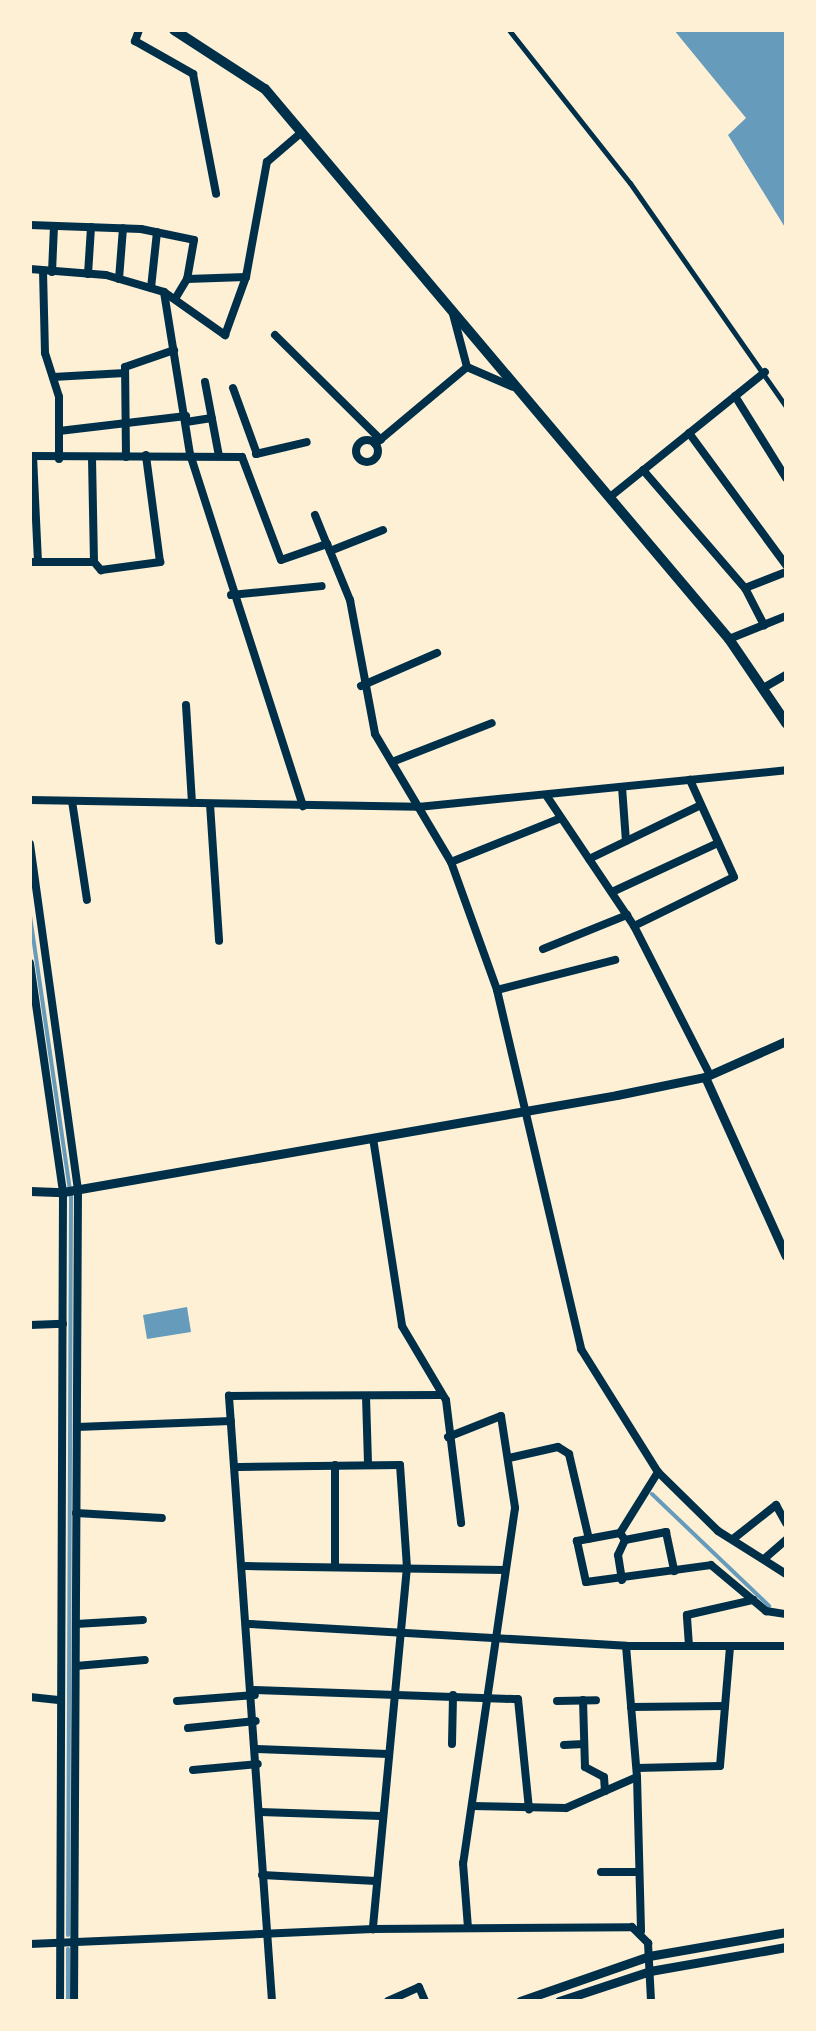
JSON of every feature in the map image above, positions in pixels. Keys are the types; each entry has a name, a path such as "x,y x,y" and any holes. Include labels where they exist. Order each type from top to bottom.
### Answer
{"main road":[{"path":"174,30 265,89 729,639 786,723"}],"street":[{"path":"138,30 134,41 193,74 216,194"},
{"path":"509,30 765,372 786,407"},
{"path":"30,269 119,279 164,292 226,335 246,277 266,162 302,132"},
{"path":"30,224 124,228 194,240 187,279 175,299"},
{"path":"54,226 45,353 53,377 59,459"},
{"path":"88,274 91,227"},
{"path":"119,279 124,228"},
{"path":"151,288 157,232"},
{"path":"187,279 246,277"},
{"path":"164,292 190,454 232,595 303,806"},
{"path":"452,310 466,367"},
{"path":"274,335 378,442 466,367"},
{"path":"126,457 125,366 174,350"},
{"path":"466,367 519,390"},
{"path":"53,377 125,372"},
{"path":"610,497 765,372"},
{"path":"205,382 219,456"},
{"path":"232,388 257,454"},
{"path":"736,396 786,478"},
{"path":"59,431 212,418"},
{"path":"689,433 786,568 745,588"},
{"path":"94,562 34,562 31,456 59,459 190,454 242,458 306,442"},
{"path":"92,458 94,562 101,570 160,562 146,455"},
{"path":"242,458 281,560 383,530"},
{"path":"643,470 745,588 764,625"},
{"path":"316,515 350,600 361,686 375,734 452,862 497,990 581,1350 658,1472 733,1539 786,1574"},
{"path":"232,595 322,586"},
{"path":"729,639 786,616"},
{"path":"361,686 437,653"},
{"path":"765,687 786,675"},
{"path":"186,706 192,803"},
{"path":"392,762 492,722"},
{"path":"30,800 418,807 786,770"},
{"path":"634,926 734,877 690,780"},
{"path":"622,787 626,841"},
{"path":"546,795 634,926 708,1076 786,1256"},
{"path":"72,801 87,900"},
{"path":"210,804 218,942"},
{"path":"589,859 701,805"},
{"path":"452,862 561,818"},
{"path":"612,892 718,843"},
{"path":"30,844 78,1188 74,2001"},
{"path":"543,949 627,915"},
{"path":"497,990 616,960"},
{"path":"30,964 63,1192 60,2001"},
{"path":"30,1192 63,1192 708,1076 786,1041"},
{"path":"373,1138 402,1326 441,1395 461,1523"},
{"path":"30,1325 62,1324"},
{"path":"272,2001 264,1937 255,1692 239,1468 229,1396 441,1395"},
{"path":"366,1396 368,1465"},
{"path":"448,1437 501,1416 515,1508 463,1863 468,1928"},
{"path":"77,1427 231,1420"},
{"path":"509,1458 558,1447 569,1454 589,1538"},
{"path":"62,1450 77,1450"},
{"path":"335,1465 335,1568"},
{"path":"239,1468 400,1465 407,1567 372,1929"},
{"path":"622,1580 618,1555 623,1536 658,1472"},
{"path":"733,1539 776,1505 786,1523"},
{"path":"76,1513 162,1518"},
{"path":"674,1572 666,1532 577,1541 586,1582 622,1580 674,1572 712,1565 753,1600 786,1614"},
{"path":"764,1559 786,1540"},
{"path":"246,1566 505,1570"},
{"path":"689,1646 687,1615 753,1600"},
{"path":"76,1624 143,1620"},
{"path":"250,1624 495,1634 626,1646 786,1646"},
{"path":"626,1646 637,1772 640,1930 649,1956 651,2001"},
{"path":"472,1806 566,1808 637,1772 720,1766 730,1646"},
{"path":"76,1666 145,1660"},
{"path":"177,1701 255,1692 394,1692 518,1699 529,1809"},
{"path":"452,1744 453,1695"},
{"path":"30,1696 61,1700"},
{"path":"584,1700 585,1767 604,1778 605,1791"},
{"path":"557,1701 596,1700"},
{"path":"631,1706 725,1706"},
{"path":"188,1728 256,1721"},
{"path":"564,1744 584,1744"},
{"path":"257,1750 388,1754"},
{"path":"193,1770 258,1764"},
{"path":"260,1812 382,1816"},
{"path":"601,1872 640,1872"},
{"path":"262,1875 376,1881"},
{"path":"30,1944 264,1937 372,1929 640,1930"},
{"path":"520,2001 649,1956 786,1932"},
{"path":"559,2001 650,1971 786,1947"},
{"path":"388,2001 419,1987 424,2001"}],"water":[{"path":"674,30 786,30 786,229 728,135 746,118"},
{"path":"187,1307 191,1332 147,1339 143,1315"}],"waterway":[{"path":"30,916 71,1198 68,1935"},
{"path":"652,1494 769,1606"},
{"path":"68,1949 68,2001"}]}
